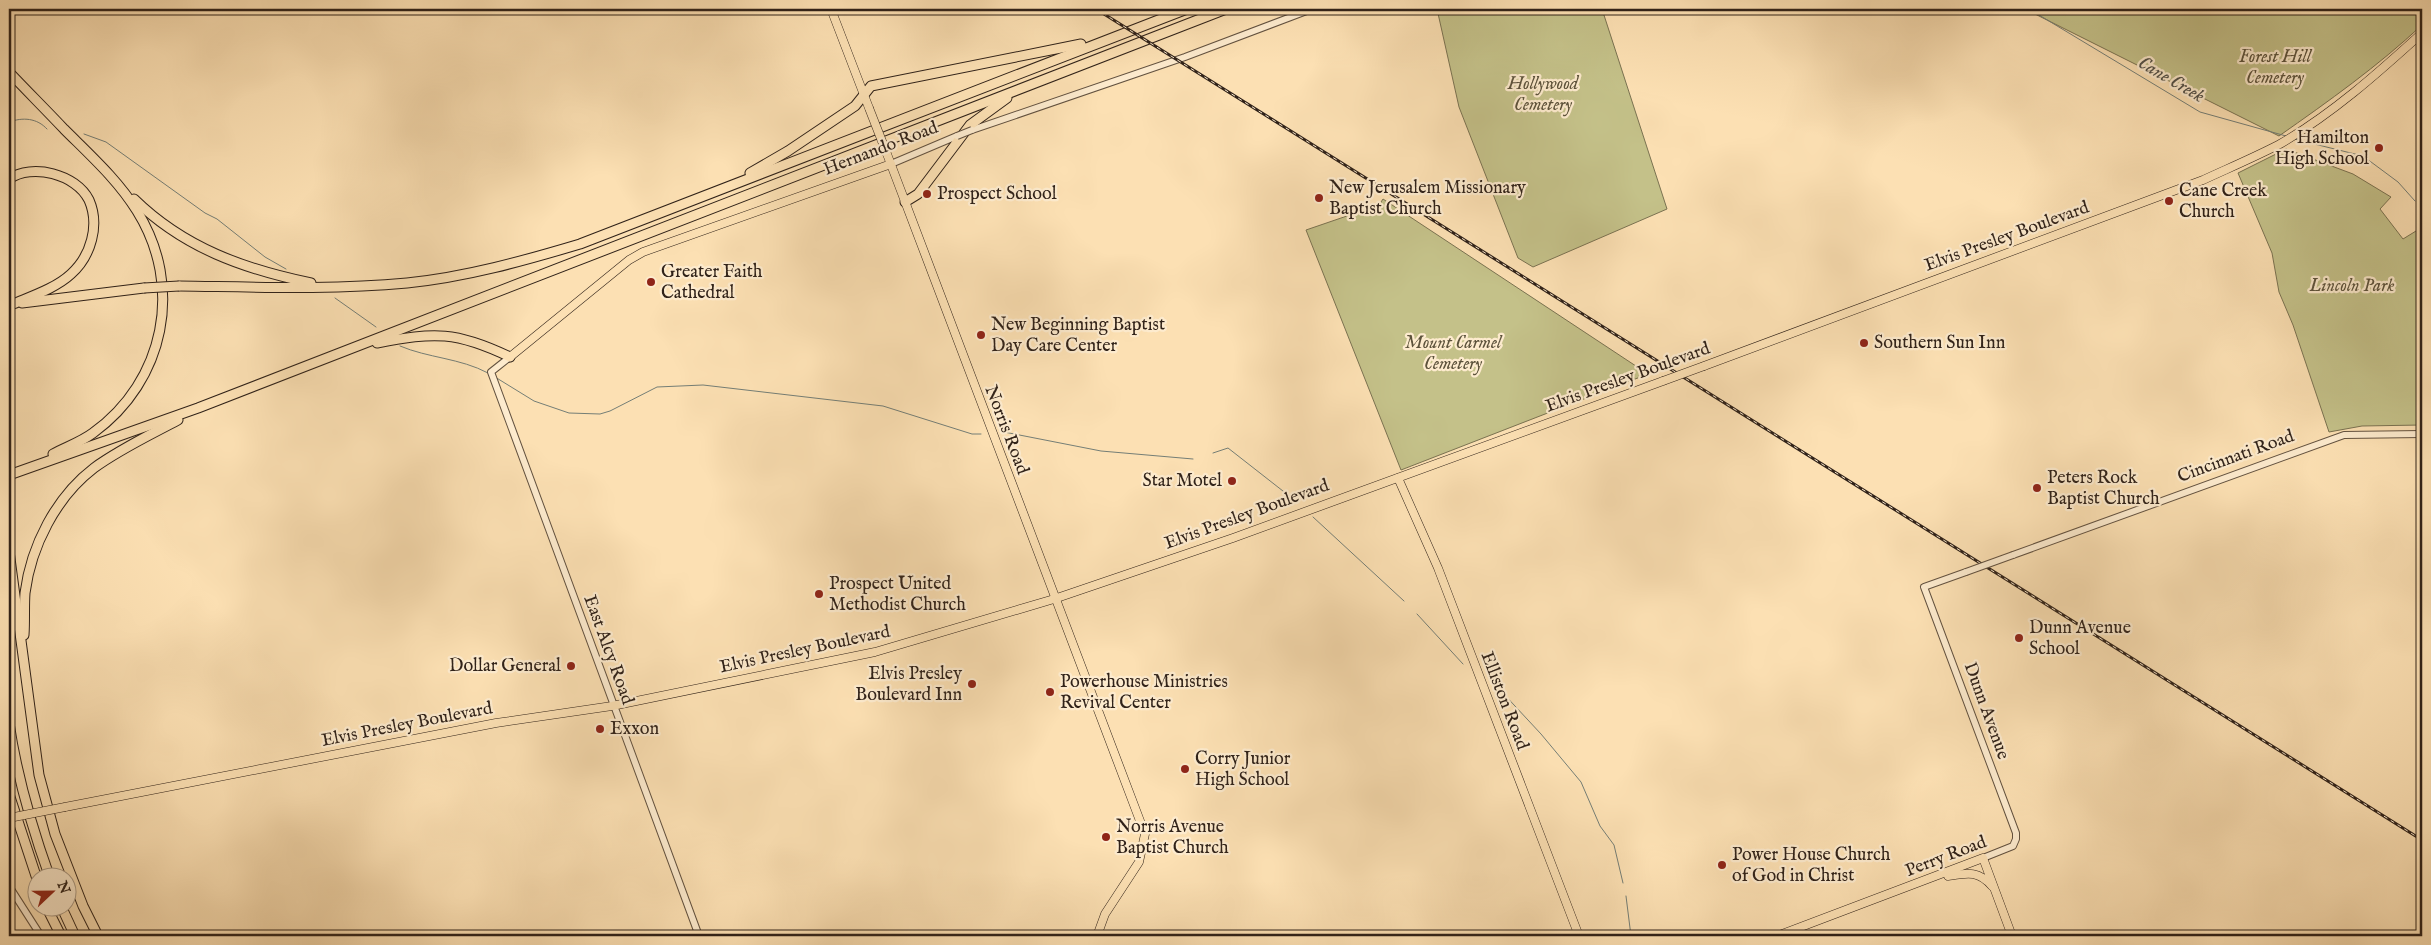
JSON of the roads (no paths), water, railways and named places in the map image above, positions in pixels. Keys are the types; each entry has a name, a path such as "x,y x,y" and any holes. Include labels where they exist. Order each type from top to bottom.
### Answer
{"highway":[{"path":"11,304 144,288 179,286 331,287 407,283 480,272 580,244 1187,9"},
{"path":"17,472 198,408 1226,9"},
{"path":"728,186 788,152 855,106 871,86 1106,39"},
{"path":"9,72 105,171 142,206 173,230 214,255 263,273 331,287"},
{"path":"905,202 918,194 970,126 997,104 1024,87"},
{"path":"9,179 15,175 37,170 58,174 74,185 88,199 94,218 92,238 84,258 71,274 11,304"},
{"path":"17,472 92,434 118,411 134,392 155,352 162,315 161,269 153,242 137,210 105,171"},
{"path":"357,347 413,337 442,335 472,340 510,357"},
{"path":"28,698 24,636 25,593 33,557 50,520 70,490 95,468 198,408"},
{"path":"9,550 39,776 55,834 83,906 98,936"},
{"path":"9,723 13,750 35,837 46,868"},
{"path":"9,794 33,868"},
{"path":"52,918 61,936"},
{"path":"67,918 75,936"}],"main road":[{"name":"Norris Road","path":"831,9 1144,834 1139,862 1105,914 1097,936"},
{"name":"Elvis Presley Boulevard","path":"9,818 496,723 612,706 875,652 1054,599 1290,518 2203,180 2280,143 2298,131 2373,78 2422,33"},
{"name":"Hernando Road","path":"510,357 629,260 643,252 891,164"},
{"name":"Elliston Road","path":"1398,478 1438,568 1579,936"},
{"name":"Perry Road","path":"1777,936 1932,879 1983,858"},
{"path":"1983,858 2012,936"},
{"path":"1932,879 1966,872 1984,879 1995,890"}],"street":[{"name":"Hernando Road","path":"891,164 972,130 1186,57 1312,9"},
{"name":"Hernando Road","path":"491,372 510,357"},
{"name":"East Alcy Road","path":"491,372 698,936"},
{"name":"Cincinnati Road","path":"1924,587 2344,435 2422,434"},
{"name":"Dunn Avenue","path":"1924,587 2016,833 2013,846"},
{"name":"Perry Road","path":"1983,858 2013,846"},
{"path":"9,886 41,936"}],"waterway":[{"name":"Cane Creek","path":"2029,9 2200,112 2286,136"},
{"path":"9,122 19,119 30,120 43,125 47,129"},
{"path":"84,134 106,142 205,213 217,219 265,257 286,269"},
{"name":"Cane Creek","path":"2294,139 2363,156 2398,182 2415,201"},
{"path":"335,298 376,327"},
{"path":"400,346 466,364 488,373"},
{"path":"495,377 534,401 569,413 600,414 610,411 657,387 703,385 883,406 972,434 981,434"},
{"path":"1004,432 1101,451 1193,459"},
{"path":"1213,453 1228,448 1297,502"},
{"path":"1313,517 1404,601"},
{"path":"1417,614 1463,664"},
{"path":"1488,677 1541,734 1581,782 1600,826 1614,845 1623,883"},
{"path":"1626,896 1631,936"}],"railway":[{"path":"1096,9 2422,840"}],"place":[{"name":"Hamilton High School","path":"2379,148"},
{"name":"Prospect School","path":"927,194"},
{"name":"New Jerusalem Missionary Baptist Church","path":"1319,198"},
{"name":"Cane Creek Church","path":"2169,201"},
{"name":"Greater Faith Cathedral","path":"651,282"},
{"name":"New Beginning Baptist Day Care Center","path":"981,335"},
{"name":"Southern Sun Inn","path":"1864,343"},
{"name":"Star Motel","path":"1232,481"},
{"name":"Peters Rock Baptist Church","path":"2037,488"},
{"name":"Prospect United Methodist Church","path":"819,594"},
{"name":"Dunn Avenue School","path":"2019,638"},
{"name":"Dollar General","path":"571,666"},
{"name":"Elvis Presley Boulevard Inn","path":"972,684"},
{"name":"Powerhouse Ministries Revival Center","path":"1050,692"},
{"name":"Exxon","path":"600,729"},
{"name":"Corry Junior High School","path":"1185,769"},
{"name":"Norris Avenue Baptist Church","path":"1106,837"},
{"name":"Power House Church of God in Christ","path":"1722,865"}],"park label":[{"name":"Forest Hill Cemetery","path":"2275,67"},
{"name":"Hollywood Cemetery","path":"1543,94"},
{"name":"Lincoln Park","path":"2352,286"},
{"name":"Mount Carmel Cemetery","path":"1453,353"}]}
